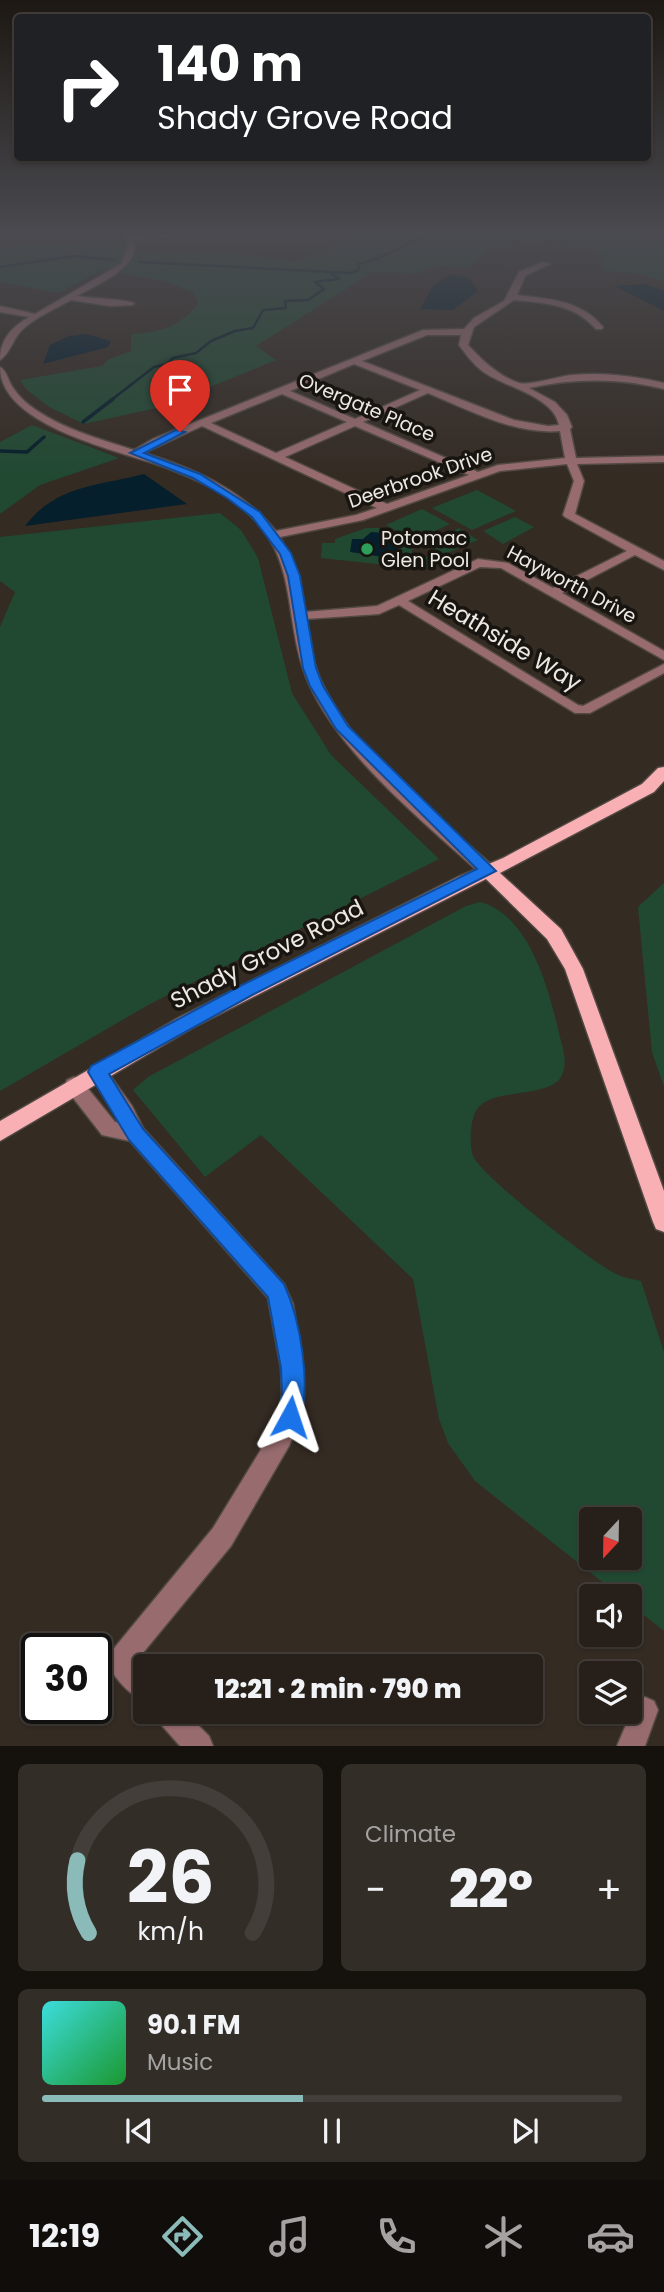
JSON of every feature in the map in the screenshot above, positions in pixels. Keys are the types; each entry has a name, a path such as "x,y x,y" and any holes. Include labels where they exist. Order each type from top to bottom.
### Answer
{"main road":[{"name":"Shady Grove Road","path":"0,1132 74,1085 248,989 656,786 664,772"},
{"path":"488,871 554,934 574,969 664,1222"}],"street":[{"path":"22,313 35,316"},
{"path":"0,357 10,337 39,313"},
{"path":"485,313 464,332 463,345 476,362 552,404 567,426 571,461 579,481 569,515 664,566"},
{"path":"585,313 593,318 599,327"},
{"path":"136,453 433,330 464,332"},
{"path":"354,361 512,423 548,429 567,426"},
{"path":"0,370 11,400 61,426 196,476 256,514 285,553 294,576 310,668 317,686 343,729 488,871"},
{"path":"520,387 571,376 606,376 664,386"},
{"path":"276,457 428,390"},
{"name":"Overgate Place","path":"283,391 475,474"},
{"path":"203,423 386,508"},
{"name":"Deerbrook Drive","path":"272,535 326,525 386,508 498,468 571,461 664,459"},
{"path":"554,593 635,551"},
{"name":"Hayworth Drive","path":"301,617 366,613 478,563 492,562 504,565 664,656"},
{"name":"Heathside Way","path":"399,600 575,709 585,710 664,668"},
{"path":"97,1072 125,1112 136,1134 276,1291 285,1320 293,1394 290,1417 281,1438 222,1537 120,1661 133,1675"},
{"path":"74,1085 109,1129 136,1134"},
{"path":"631,1746 645,1710"},
{"path":"178,1724 199,1746"}],"green space":[{"path":"190,313 307,313 256,346 276,360 161,407 84,424 49,407 26,389 20,380 102,366 109,359 131,351 131,334 161,330"},
{"path":"32,425 119,458 40,485 0,514 0,442"},
{"path":"477,490 516,511 472,530 432,508"},
{"path":"422,509 450,524 414,541 386,525"},
{"path":"220,513 241,530 258,558 292,693 331,755 439,859 150,1004 0,1091 0,627 15,592 0,581 0,537"},
{"path":"515,517 534,527 503,544 483,531"},
{"name":"Potomac Glen Pool","path":"366,528 387,528 412,542 412,554 433,558 434,564 426,568 405,567 321,558 322,543 335,543 335,539"},
{"path":"459,528 478,540 445,554 425,543"},
{"path":"664,883 664,1087 652,1052 638,907"},
{"path":"480,902 497,910 512,922 524,938 543,976 563,1048 564,1070 556,1082 547,1087 495,1098 477,1109 471,1132 473,1156 495,1181 585,1254 616,1274 641,1281 664,1352 664,1631 642,1614 642,1584 605,1584 587,1570 642,1570 642,1507 579,1507 579,1563 475,1481 448,1443 439,1419 413,1279 261,1135 205,1177 133,1090 148,1077 466,906"}],"water":[{"path":"87,334 111,341 108,347 43,364 50,345 69,336"},
{"path":"144,474 187,504 25,526 37,512 64,495"},
{"path":"371,532 382,533 386,540 398,541 397,554 384,554 383,557 350,552 352,539 363,539"}],"waterway":[{"path":"110,401 154,367 167,364 173,358 196,353 211,341 235,331 253,328 261,313"},
{"path":"83,422 113,399"},
{"path":"0,451 27,452 44,437"}],"place":[{"name":"Potomac Glen Pool","path":"367,549"}],"route":[{"path":"180,432 136,453 196,476 256,514 285,553 294,576 310,668 317,686 343,729 359,748 488,871 248,989 97,1072 125,1112 136,1134 276,1291 282,1304 292,1368 290,1417"}]}
